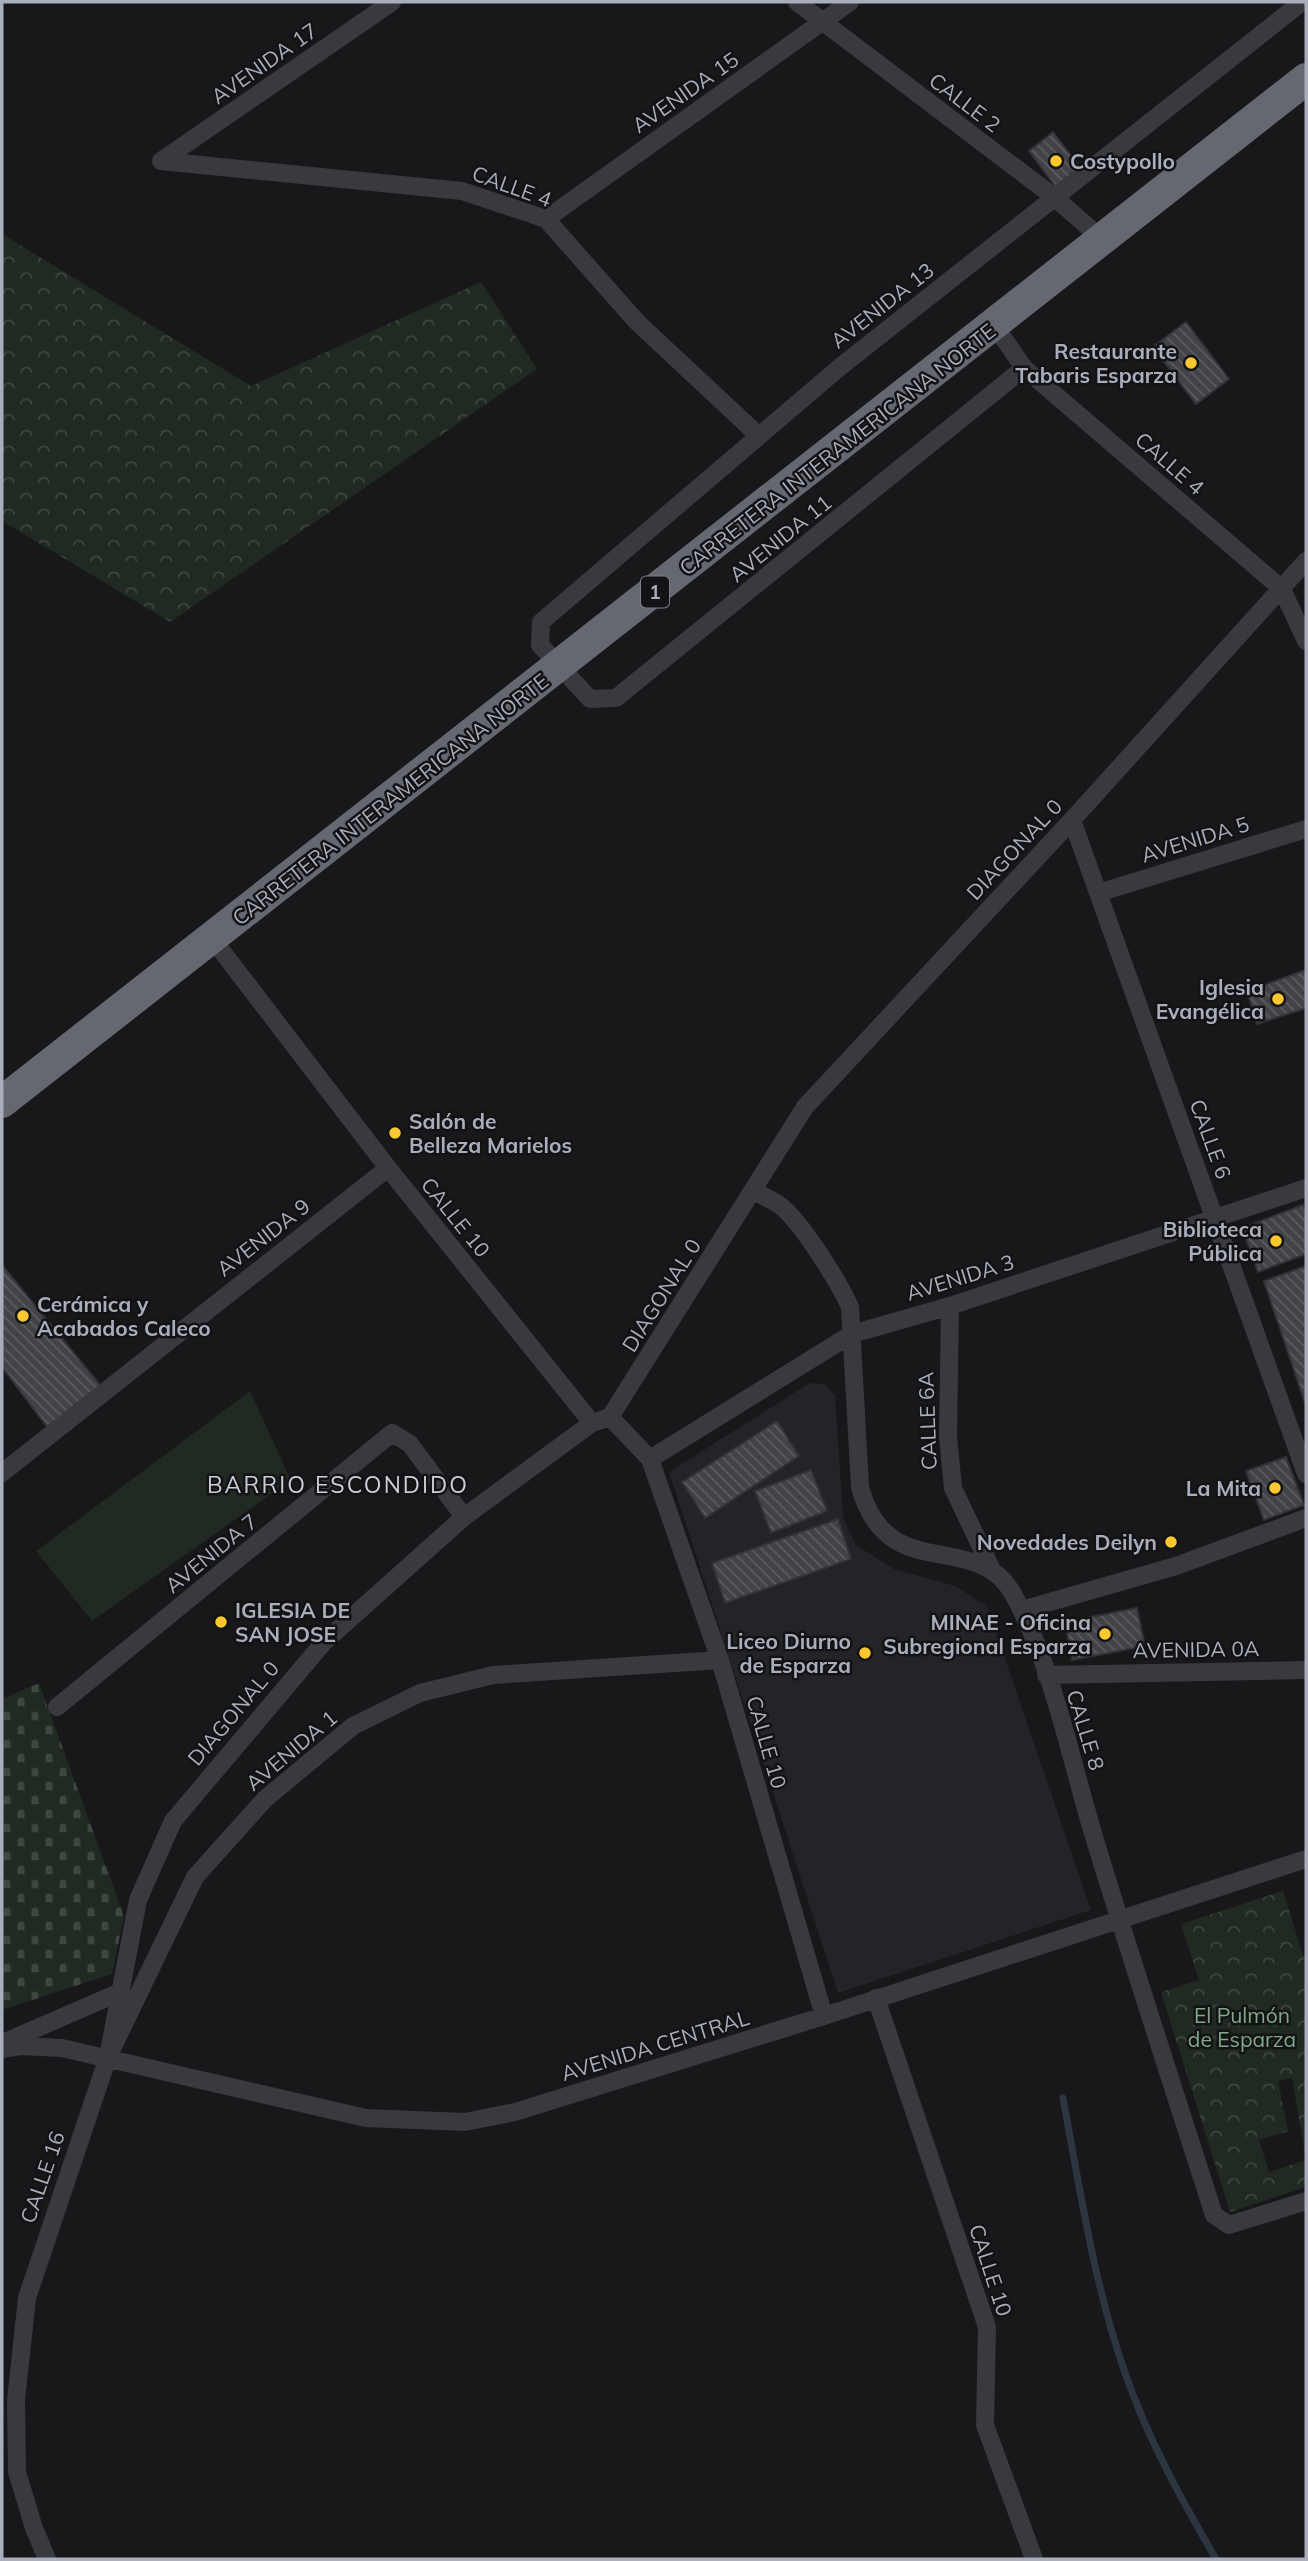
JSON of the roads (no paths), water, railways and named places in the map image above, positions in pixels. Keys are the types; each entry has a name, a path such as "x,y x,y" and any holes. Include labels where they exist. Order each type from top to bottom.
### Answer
{"highway":[{"name":"CARRETERA INTERAMERICANA NORTE","path":"2,1102 560,668 1306,79"},
{"path":"1180,181 1212,175 1306,102"}],"street":[{"name":"AVENIDA 17","path":"161,161 392,2"},
{"name":"CALLE 2","path":"797,2 1054,197 1103,240"},
{"name":"AVENIDA 15","path":"546,219 850,2"},
{"name":"AVENIDA 13","path":"560,668 540,645 541,622 840,367 1303,2"},
{"name":"CALLE 4","path":"161,161 462,191 546,219 637,322 760,436"},
{"name":"CALLE 4","path":"995,326 1024,368 1282,589 1306,641"},
{"name":"AVENIDA 11","path":"560,668 590,699 616,698 1024,368"},
{"name":"DIAGONAL 0","path":"107,2057 138,1900 173,1821 324,1642 464,1517 592,1423 610,1417 805,1107 1072,820 1306,561"},
{"name":"CALLE 6","path":"1072,820 1306,1474"},
{"name":"AVENIDA 5","path":"1098,893 1306,829"},
{"name":"CALLE 10","path":"211,937 388,1168 592,1423"},
{"name":"AVENIDA 9","path":"2,1473 388,1168"},
{"name":"AVENIDA 3","path":"650,1459 852,1334 950,1306 1306,1188"},
{"path":"753,1191 780,1205 816,1250 842,1290 849,1307 860,1487 866,1512 881,1532 906,1546 991,1568"},
{"name":"CALLE 6A","path":"950,1306 948,1437 953,1488 968,1526 991,1568"},
{"name":"CALLE 10","path":"610,1417 650,1459 720,1660 824,2016"},
{"name":"AVENIDA 7","path":"57,1707 392,1433 410,1444 464,1517"},
{"path":"1022,1610 1176,1566 1306,1518"},
{"name":"CALLE 8","path":"991,1568 1008,1585 1022,1610 1046,1675 1119,1919 1214,2215 1229,2225 1306,2202"},
{"name":"AVENIDA 1","path":"107,2057 195,1877 265,1799 353,1726 420,1693 493,1675 720,1660"},
{"name":"AVENIDA 0A","path":"1046,1675 1306,1670"},
{"name":"AVENIDA CENTRAL","path":"2,2049 20,2046 62,2048 366,2118 465,2122 515,2112 824,2016 1306,1859"},
{"path":"2,2043 120,1992"},
{"name":"CALLE 10","path":"876,1998 987,2327 985,2424 1034,2559"},
{"name":"CALLE 16","path":"47,2559 34,2528 17,2472 16,2400 27,2298 107,2057"}],"waterway":[{"path":"1063,2098 1096,2271 1125,2373 1166,2468 1216,2559"}],"place":[{"name":"Costypollo","path":"1056,161"},
{"name":"Restaurante Tabaris Esparza","path":"1191,363"},
{"name":"Iglesia Evangélica","path":"1278,999"},
{"name":"Salón de Belleza Marielos","path":"395,1133"},
{"name":"Biblioteca Pública","path":"1276,1241"},
{"name":"Cerámica y Acabados Caleco","path":"23,1316"},
{"name":"La Mita","path":"1275,1488"},
{"name":"Novedades Deilyn","path":"1171,1542"},
{"name":"IGLESIA DE SAN JOSE","path":"221,1622"},
{"name":"MINAE - Oficina Subregional Esparza","path":"1105,1634"},
{"name":"Liceo Diurno de Esparza","path":"865,1653"}],"district":[{"name":"BARRIO ESCONDIDO","path":"338,1484"}],"park label":[{"name":"El Pulmón de Esparza","path":"1242,2027"}]}
